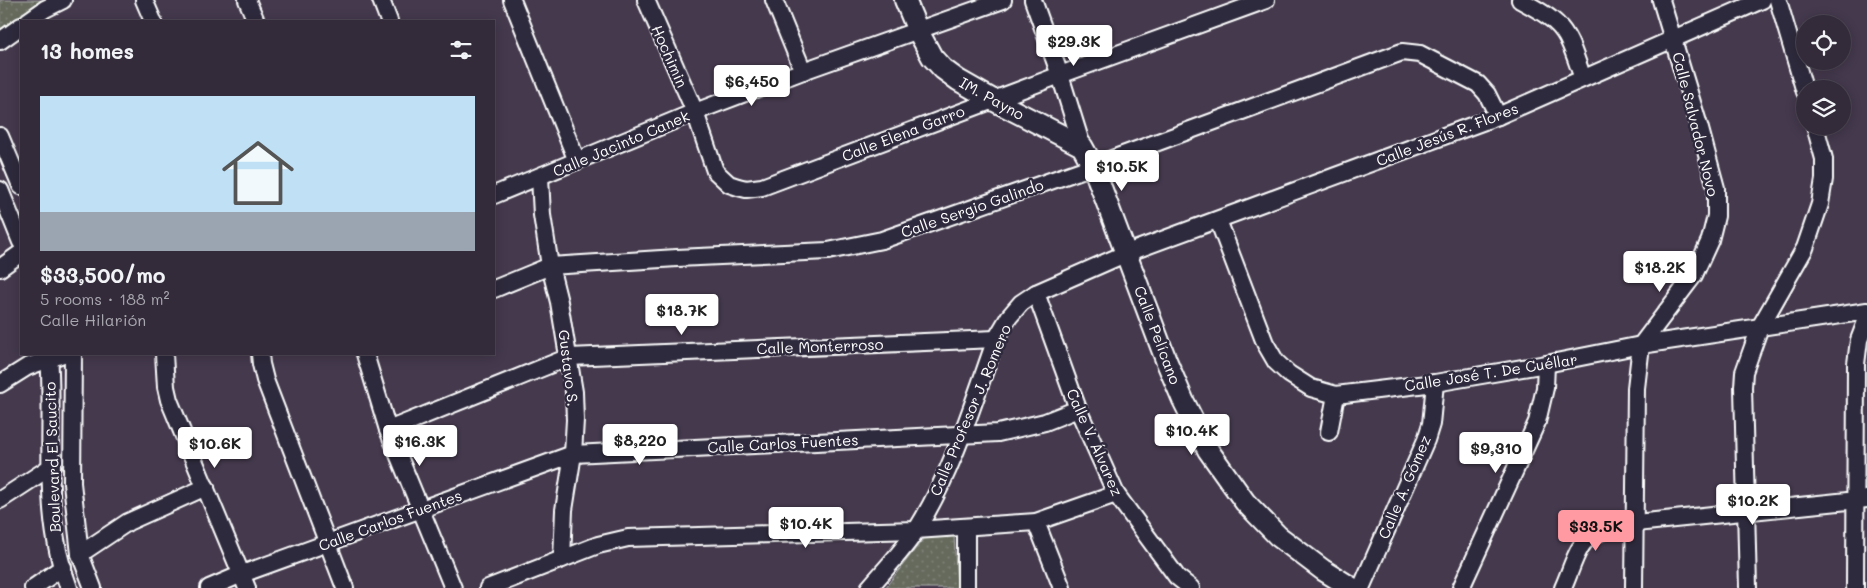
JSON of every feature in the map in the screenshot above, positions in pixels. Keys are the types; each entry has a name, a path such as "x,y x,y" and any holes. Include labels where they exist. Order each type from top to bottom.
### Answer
{"main road":[{"name":"IM. Payno","path":"906,0 918,31 932,57 943,69 993,100 1082,146"},
{"name":"Calle Pelícano","path":"1082,146 1093,166 1166,360 1183,400 1208,450 1245,502 1278,536 1323,570 1352,588"}],"street":[{"path":"31,20 48,15 62,0"},
{"path":"144,0 153,20"},
{"path":"381,0 389,20"},
{"path":"512,0 577,162"},
{"name":"Hochimin","path":"646,0 695,112"},
{"path":"774,0 803,71"},
{"name":"Calle Jacinto Canek","path":"495,195 695,112 803,71 1003,0"},
{"path":"1033,0 1060,75 1082,146"},
{"name":"Calle Elena Garro","path":"695,112 715,171 729,184 746,189 762,187 1266,0"},
{"path":"1520,0 1548,16 1559,25 1567,38 1583,78"},
{"name":"Calle Salvador Novo","path":"1641,345 1694,275 1710,240 1716,216 1716,188 1674,38 1661,0"},
{"name":"Calle Jesús R. Flores","path":"1127,253 1498,116 1762,0"},
{"path":"1778,0 1801,80"},
{"path":"251,1 256,20"},
{"path":"0,41 20,27"},
{"name":"Calle Sergio Galindo","path":"495,289 550,266 828,251 882,240 1093,166 1402,52 1420,54 1478,84 1487,94 1498,116"},
{"path":"1748,588 1744,372 1760,327 1806,248 1820,204 1824,179 1824,159 1817,135"},
{"path":"0,136 20,184"},
{"name":"Gustavo S.","path":"540,177 542,215 550,266 559,302 574,392 573,454 564,510 562,560"},
{"path":"0,190 20,240"},
{"name":"Calle José T. De Cuéllar","path":"1218,220 1265,342 1276,362 1289,374 1311,388 1336,395 1435,383 1641,345 1867,311"},
{"name":"Calle Profesor J. Romero","path":"869,588 916,530 942,480 996,339 1009,317 1022,303 1036,293 1127,253"},
{"path":"0,268 20,254"},
{"name":"Calle V. Álvarez","path":"1036,293 1078,409 1116,494 1176,582 1191,588"},
{"path":"1855,588 1861,500 1856,364 1860,340 1867,319"},
{"name":"Calle Monterroso","path":"388,430 569,357 996,339"},
{"path":"1634,588 1636,388 1641,345"},
{"path":"0,384 27,367 54,355"},
{"name":"Boulevard El Saucito","path":"54,355 52,514 58,552 69,588"},
{"name":"Boulevard El Saucito","path":"73,355 72,483 80,554 93,588"},
{"path":"164,355 166,387 169,400 244,581"},
{"path":"260,355 266,380 345,588"},
{"path":"365,355 388,430 453,588"},
{"path":"1461,588 1537,422 1545,388 1546,364"},
{"name":"Calle A. Gómez","path":"1361,588 1426,440 1435,383"},
{"path":"1329,432 1336,395"},
{"name":"Calle Carlos Fuentes","path":"209,588 244,581 328,543 573,454 961,433 998,433 1045,422 1078,409"},
{"path":"0,500 52,466"},
{"path":"80,554 128,522 206,487"},
{"path":"488,588 598,545 628,538 916,530 1036,522 1116,494"},
{"path":"1564,588 1580,546 1588,539 1610,528 1636,523 1861,500"},
{"path":"1036,522 1062,588"},
{"path":"966,527 966,588"},
{"path":"33,588 63,567"}],"green space":[{"path":"0,0 51,0 20,20 0,34"},
{"path":"954,535 957,588 885,588 924,538"}]}
